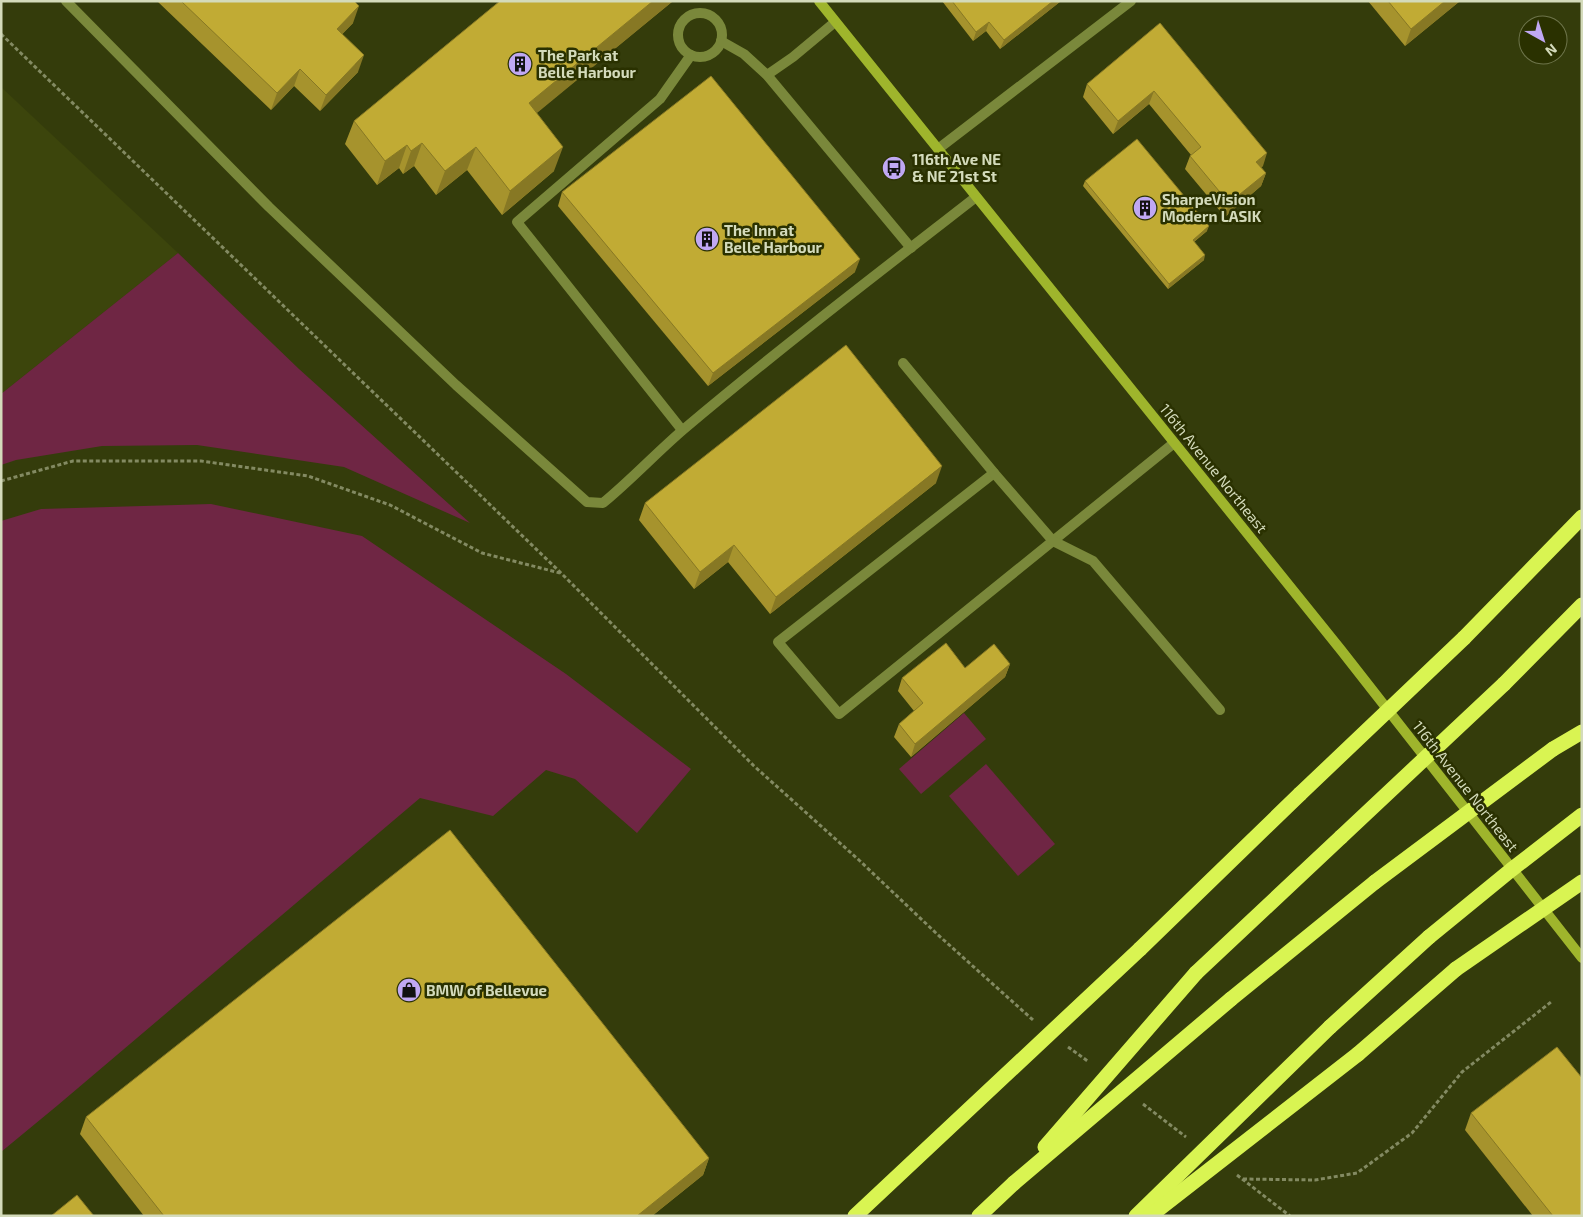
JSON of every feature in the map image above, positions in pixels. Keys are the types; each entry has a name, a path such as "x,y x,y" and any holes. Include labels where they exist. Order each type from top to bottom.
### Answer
{"highway":[{"path":"855,1216 1140,948 1464,638 1582,517"},
{"path":"1014,1184 1196,972 1504,684 1582,605"},
{"path":"979,1216 1231,999 1375,882 1553,749 1582,732"},
{"path":"1136,1216 1330,1027 1429,937 1510,870 1582,815"},
{"path":"1150,1216 1358,1054 1456,969 1582,882"}],"main road":[{"name":"116th Avenue Northeast","path":"819,1 1341,650 1582,958"}],"lane":[{"path":"66,1 269,208 456,385 588,502 603,503 682,430 976,197"},
{"path":"938,150 1131,1"},
{"path":"704,12 717,20 721,27 721,41 712,54 705,56 691,55 680,46 677,33 679,25 689,14 704,12"},
{"path":"767,75 793,57 835,22"},
{"path":"721,41 744,54 767,75 911,248"},
{"path":"682,430 517,222 660,99 691,55"},
{"path":"903,363 1053,541 1093,560 1220,710"},
{"path":"994,473 778,642 839,714 1174,443"}],"path":[{"path":"1,34 561,573 754,766 860,861 937,934"},
{"path":"1,481 73,461 201,461 308,476 390,505 482,553 561,573"},
{"path":"1242,1179 1315,1180 1357,1173 1412,1133 1462,1072 1551,1002"}],"shaded area":[{"path":"1,87 178,253 1,394"},
{"path":"178,253 299,369 470,523 344,467 197,445 102,446 16,460 1,465 1,394"},
{"path":"211,504 362,536 566,674 691,769 637,833 575,779 546,770 493,816 420,798 1,1152 1,521 41,509"},
{"path":"964,713 986,739 921,794 899,769"},
{"path":"986,764 1055,844 1018,876 949,796"}],"building":[{"path":"181,1 354,1 359,6 337,29 364,55 326,95 300,69 277,93"},
{"name":"The Park at Belle Harbour","path":"500,1 653,1 529,103 563,147 510,191 476,147 445,171 422,143 411,151 407,145 385,161 354,121"},
{"path":"952,1 1053,1 1004,40 989,22 976,32"},
{"path":"1388,1 1445,1 1411,29"},
{"path":"1160,23 1267,153 1256,162 1266,173 1229,203 1190,156 1201,147 1154,91 1118,121 1087,84"},
{"name":"The Inn at Belle Harbour","path":"711,76 860,259 713,373 562,192"},
{"name":"SharpeVision Modern LASIK","path":"1137,139 1209,226 1193,240 1205,255 1169,284 1085,181"},
{"path":"846,345 942,466 776,597 734,545 700,572 645,503"},
{"path":"946,643 965,668 994,644 1010,664 915,744 899,724 923,703 902,678"},
{"name":"BMW of Bellevue","path":"450,830 709,1158 637,1216 164,1216 86,1117"},
{"path":"1557,1047 1582,1078 1582,1216 1553,1216 1471,1113"},
{"path":"77,1195 94,1216 51,1216"}],"place":[{"name":"The Park at Belle Harbour","path":"520,64"},
{"name":"116th Ave NE & NE 21st St","path":"894,168"},
{"name":"SharpeVision Modern LASIK","path":"1145,208"},
{"name":"The Inn at Belle Harbour","path":"707,239"},
{"name":"BMW of Bellevue","path":"409,990"}]}
